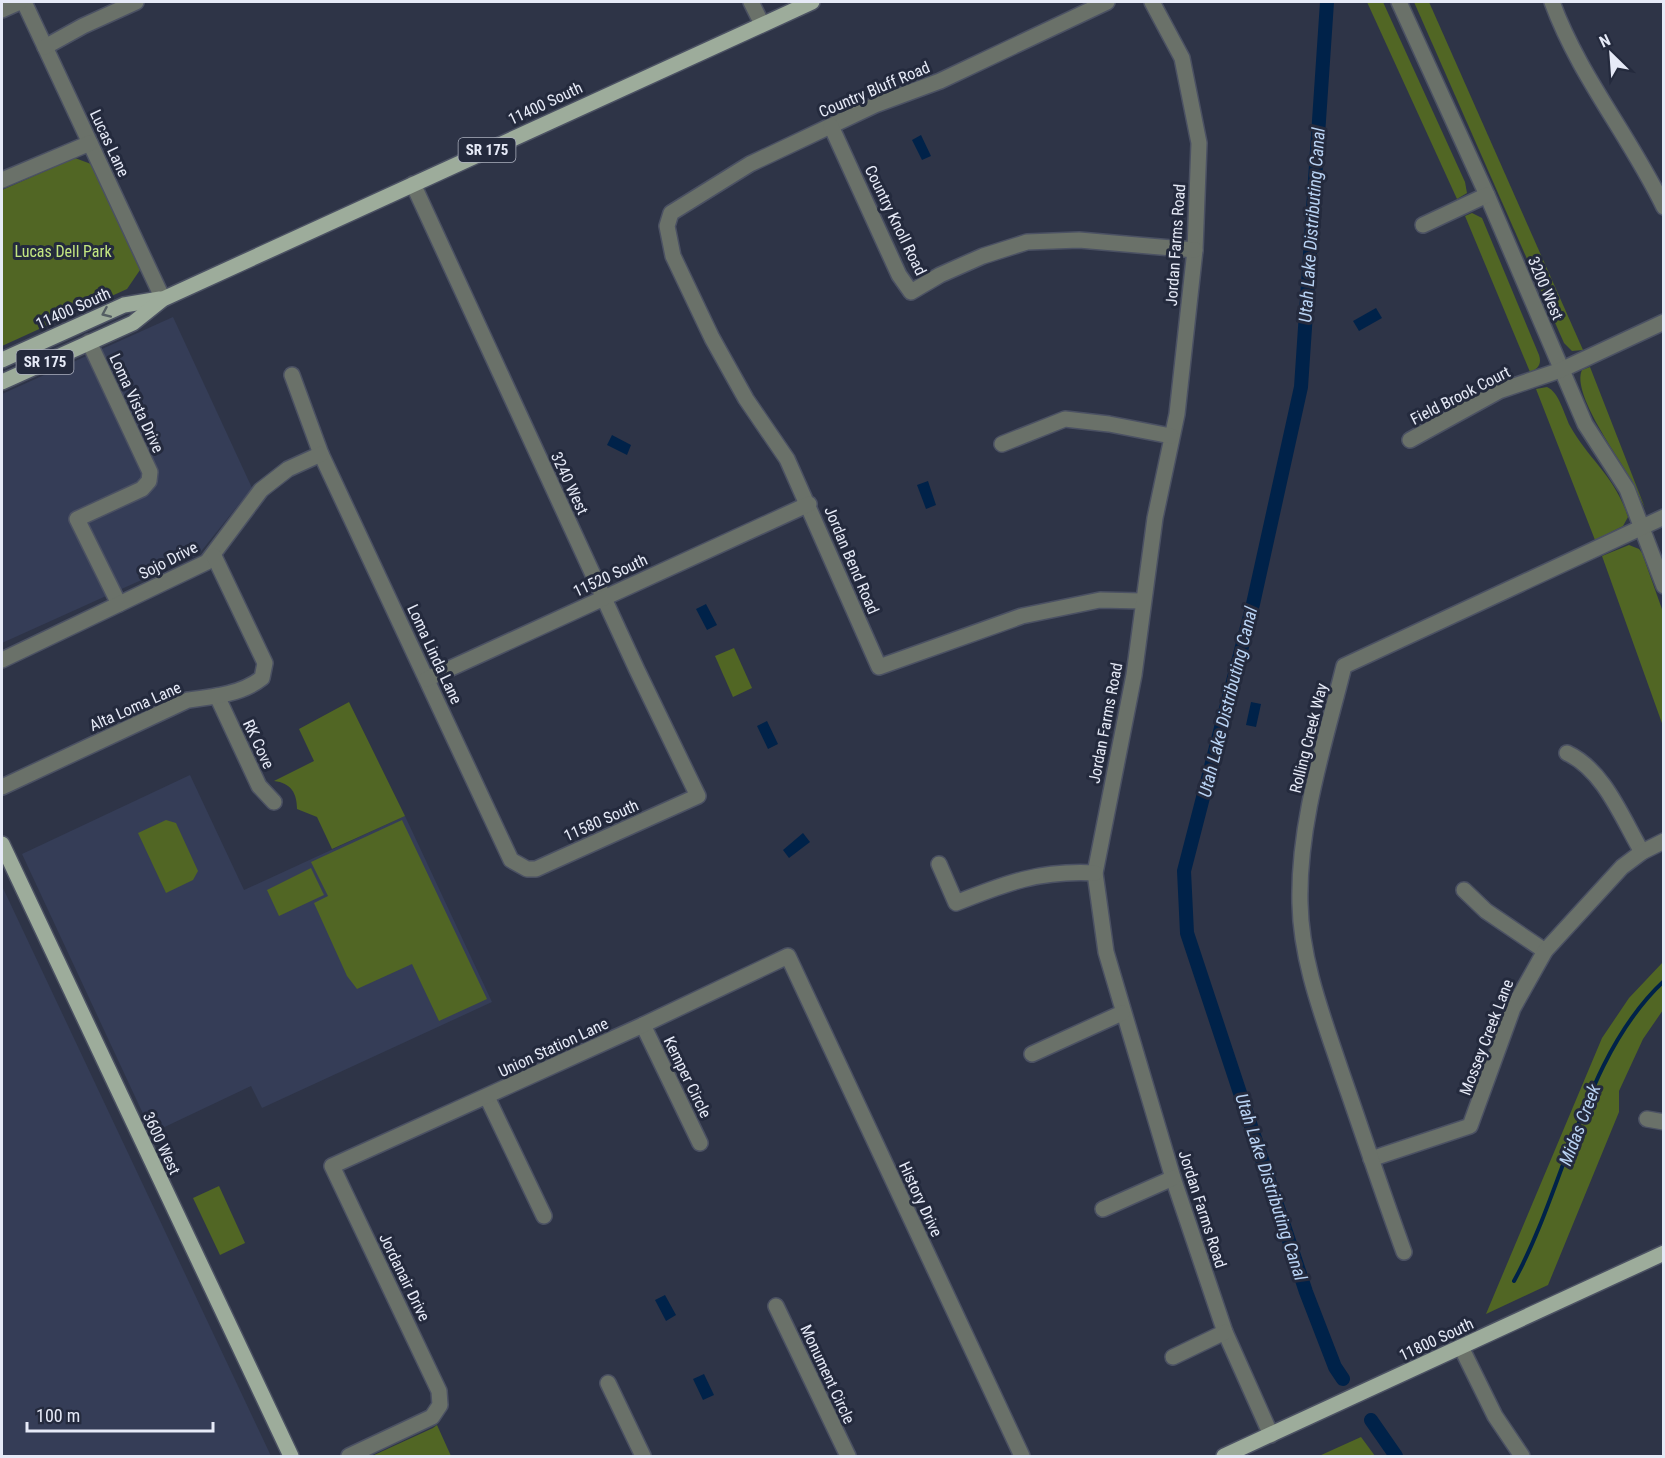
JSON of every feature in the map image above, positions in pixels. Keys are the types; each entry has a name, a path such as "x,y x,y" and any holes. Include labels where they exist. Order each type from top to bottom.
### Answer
{"main road":[{"name":"11400 South","path":"2,382 133,322 163,299 812,2"},
{"name":"11400 South","path":"2,360 123,305 163,299"},
{"name":"3600 West","path":"2,844 291,1456"},
{"name":"11800 South","path":"1224,1456 1664,1254"}],"street":[{"path":"2,10 22,2"},
{"name":"Lucas Lane","path":"22,2 163,299"},
{"path":"45,47 83,26 136,2"},
{"path":"751,2 762,24"},
{"name":"Country Bluff Road","path":"667,226 671,213 750,164 875,105 940,81 1107,2"},
{"name":"Jordan Farms Road","path":"1152,2 1182,58 1199,143 1195,250 1177,414 1171,436 1142,602 1134,675 1095,873 1106,952 1122,1013 1156,1114 1173,1178 1225,1332 1271,1435"},
{"name":"3200 West","path":"1399,2 1487,195 1585,424 1622,481 1664,586"},
{"path":"1552,2 1584,73 1651,181 1664,207"},
{"name":"Country Knoll Road","path":"831,126 899,275 911,292 940,275 983,256 1027,242 1079,240 1195,250"},
{"path":"2,180 90,143"},
{"name":"3240 West","path":"413,184 603,598 698,796"},
{"path":"1423,225 1487,195"},
{"name":"Jordan Bend Road","path":"667,226 673,256 712,338 746,399 787,459 879,667 1022,616 1100,600 1142,602"},
{"name":"Field Brook Court","path":"1410,440 1499,391 1561,370 1664,322"},
{"name":"Loma Vista Drive","path":"89,342 150,472 149,481 142,489 77,519 119,604"},
{"name":"Loma Linda Lane","path":"292,375 321,454 505,849 519,866"},
{"path":"1002,444 1065,419 1109,424 1171,436"},
{"name":"Sojo Drive","path":"2,660 200,567 214,556 261,490 288,469 321,454"},
{"name":"11520 South","path":"427,679 808,504"},
{"name":"Rolling Creek Way","path":"1371,1159 1316,994 1305,950 1300,904 1301,858 1309,812 1344,666 1664,517"},
{"name":"Alta Loma Lane","path":"2,787 188,700 217,696 257,682 262,678 266,668 214,556"},
{"name":"RK Cove","path":"217,696 259,786 274,802"},
{"path":"1567,753 1582,760 1594,772 1642,852"},
{"name":"11580 South","path":"519,866 536,869 698,796"},
{"name":"Mossey Creek Lane","path":"1371,1159 1470,1126 1513,1008 1545,951 1614,875 1642,852 1664,841"},
{"path":"939,864 956,903 1011,881 1061,871 1095,873"},
{"path":"1464,890 1486,911 1545,951"},
{"name":"Union Station Lane","path":"332,1167 788,956"},
{"name":"History Drive","path":"788,956 1022,1456"},
{"path":"1032,1054 1122,1013"},
{"name":"Kemper Circle","path":"643,1025 700,1143"},
{"path":"487,1097 544,1216"},
{"path":"1647,1119 1664,1122"},
{"path":"1371,1159 1404,1252"},
{"name":"Jordanair Drive","path":"332,1167 439,1391 440,1405 432,1417 349,1456"},
{"path":"1103,1209 1173,1178"},
{"name":"Monument Circle","path":"776,1306 848,1456"},
{"path":"1173,1357 1225,1332"},
{"path":"1461,1347 1495,1416 1522,1456"},
{"path":"608,1383 644,1456"}],"shaded area":[{"path":"921,135 931,156 922,160 912,140"},
{"path":"1376,308 1382,318 1359,331 1353,321"},
{"path":"173,317 252,488 199,554 2,643 2,394"},
{"path":"612,435 631,445 627,455 607,445"},
{"path":"928,481 936,505 926,509 917,485"},
{"path":"706,604 717,625 707,630 696,609"},
{"path":"1251,702 1261,704 1256,727 1246,725"},
{"path":"767,721 778,744 768,749 757,726"},
{"path":"190,775 244,890 405,816 492,1002 262,1108 251,1086 152,1133 22,854"},
{"path":"803,833 810,842 789,858 783,850"},
{"path":"2,886 70,1030 271,1456 2,1456"},
{"path":"665,1295 676,1315 666,1321 655,1300"},
{"path":"704,1374 714,1395 703,1400 693,1379"}],"green space":[{"path":"1367,2 1383,2 1465,182 1467,193 1457,199"},
{"path":"1414,2 1429,2 1583,350 1572,351 1564,343"},
{"name":"Lucas Dell Park","path":"75,158 91,164 140,270 127,289 2,346 2,190"},
{"path":"1472,213 1482,218 1539,355 1539,366 1530,372 1465,216"},
{"path":"1590,367 1645,508 1583,394 1580,380 1582,370"},
{"path":"1547,387 1558,398 1577,438 1616,490 1628,517 1623,526 1595,540 1536,389"},
{"path":"1629,545 1639,549 1642,553 1663,612 1663,726 1602,556"},
{"path":"734,648 752,688 733,697 715,656"},
{"path":"349,702 405,816 332,849 317,817 297,809 296,798 292,790 285,784 274,781 314,761 299,729"},
{"path":"166,820 176,823 198,871 193,880 166,893 138,833"},
{"path":"402,820 487,999 439,1021 412,964 357,989 347,976 314,903 328,896 311,862"},
{"path":"311,868 324,895 279,916 267,890"},
{"path":"1663,962 1663,1010 1643,1039 1619,1091 1619,1112 1548,1285 1486,1314 1602,1038 1629,998"},
{"path":"219,1186 245,1243 220,1255 193,1198"},
{"path":"437,1425 451,1456 372,1456 433,1428"},
{"path":"1361,1437 1375,1456 1319,1456"}],"waterway":[{"name":"Utah Lake Distributing Canal","path":"1327,2 1301,387 1253,604 1184,871 1187,933 1306,1292 1335,1367 1343,1379"},
{"name":"Midas Creek","path":"1514,1281 1532,1244 1595,1083 1614,1046 1637,1011 1664,981"},
{"name":"Utah Lake Distributing Canal","path":"1371,1420 1396,1456"}]}
